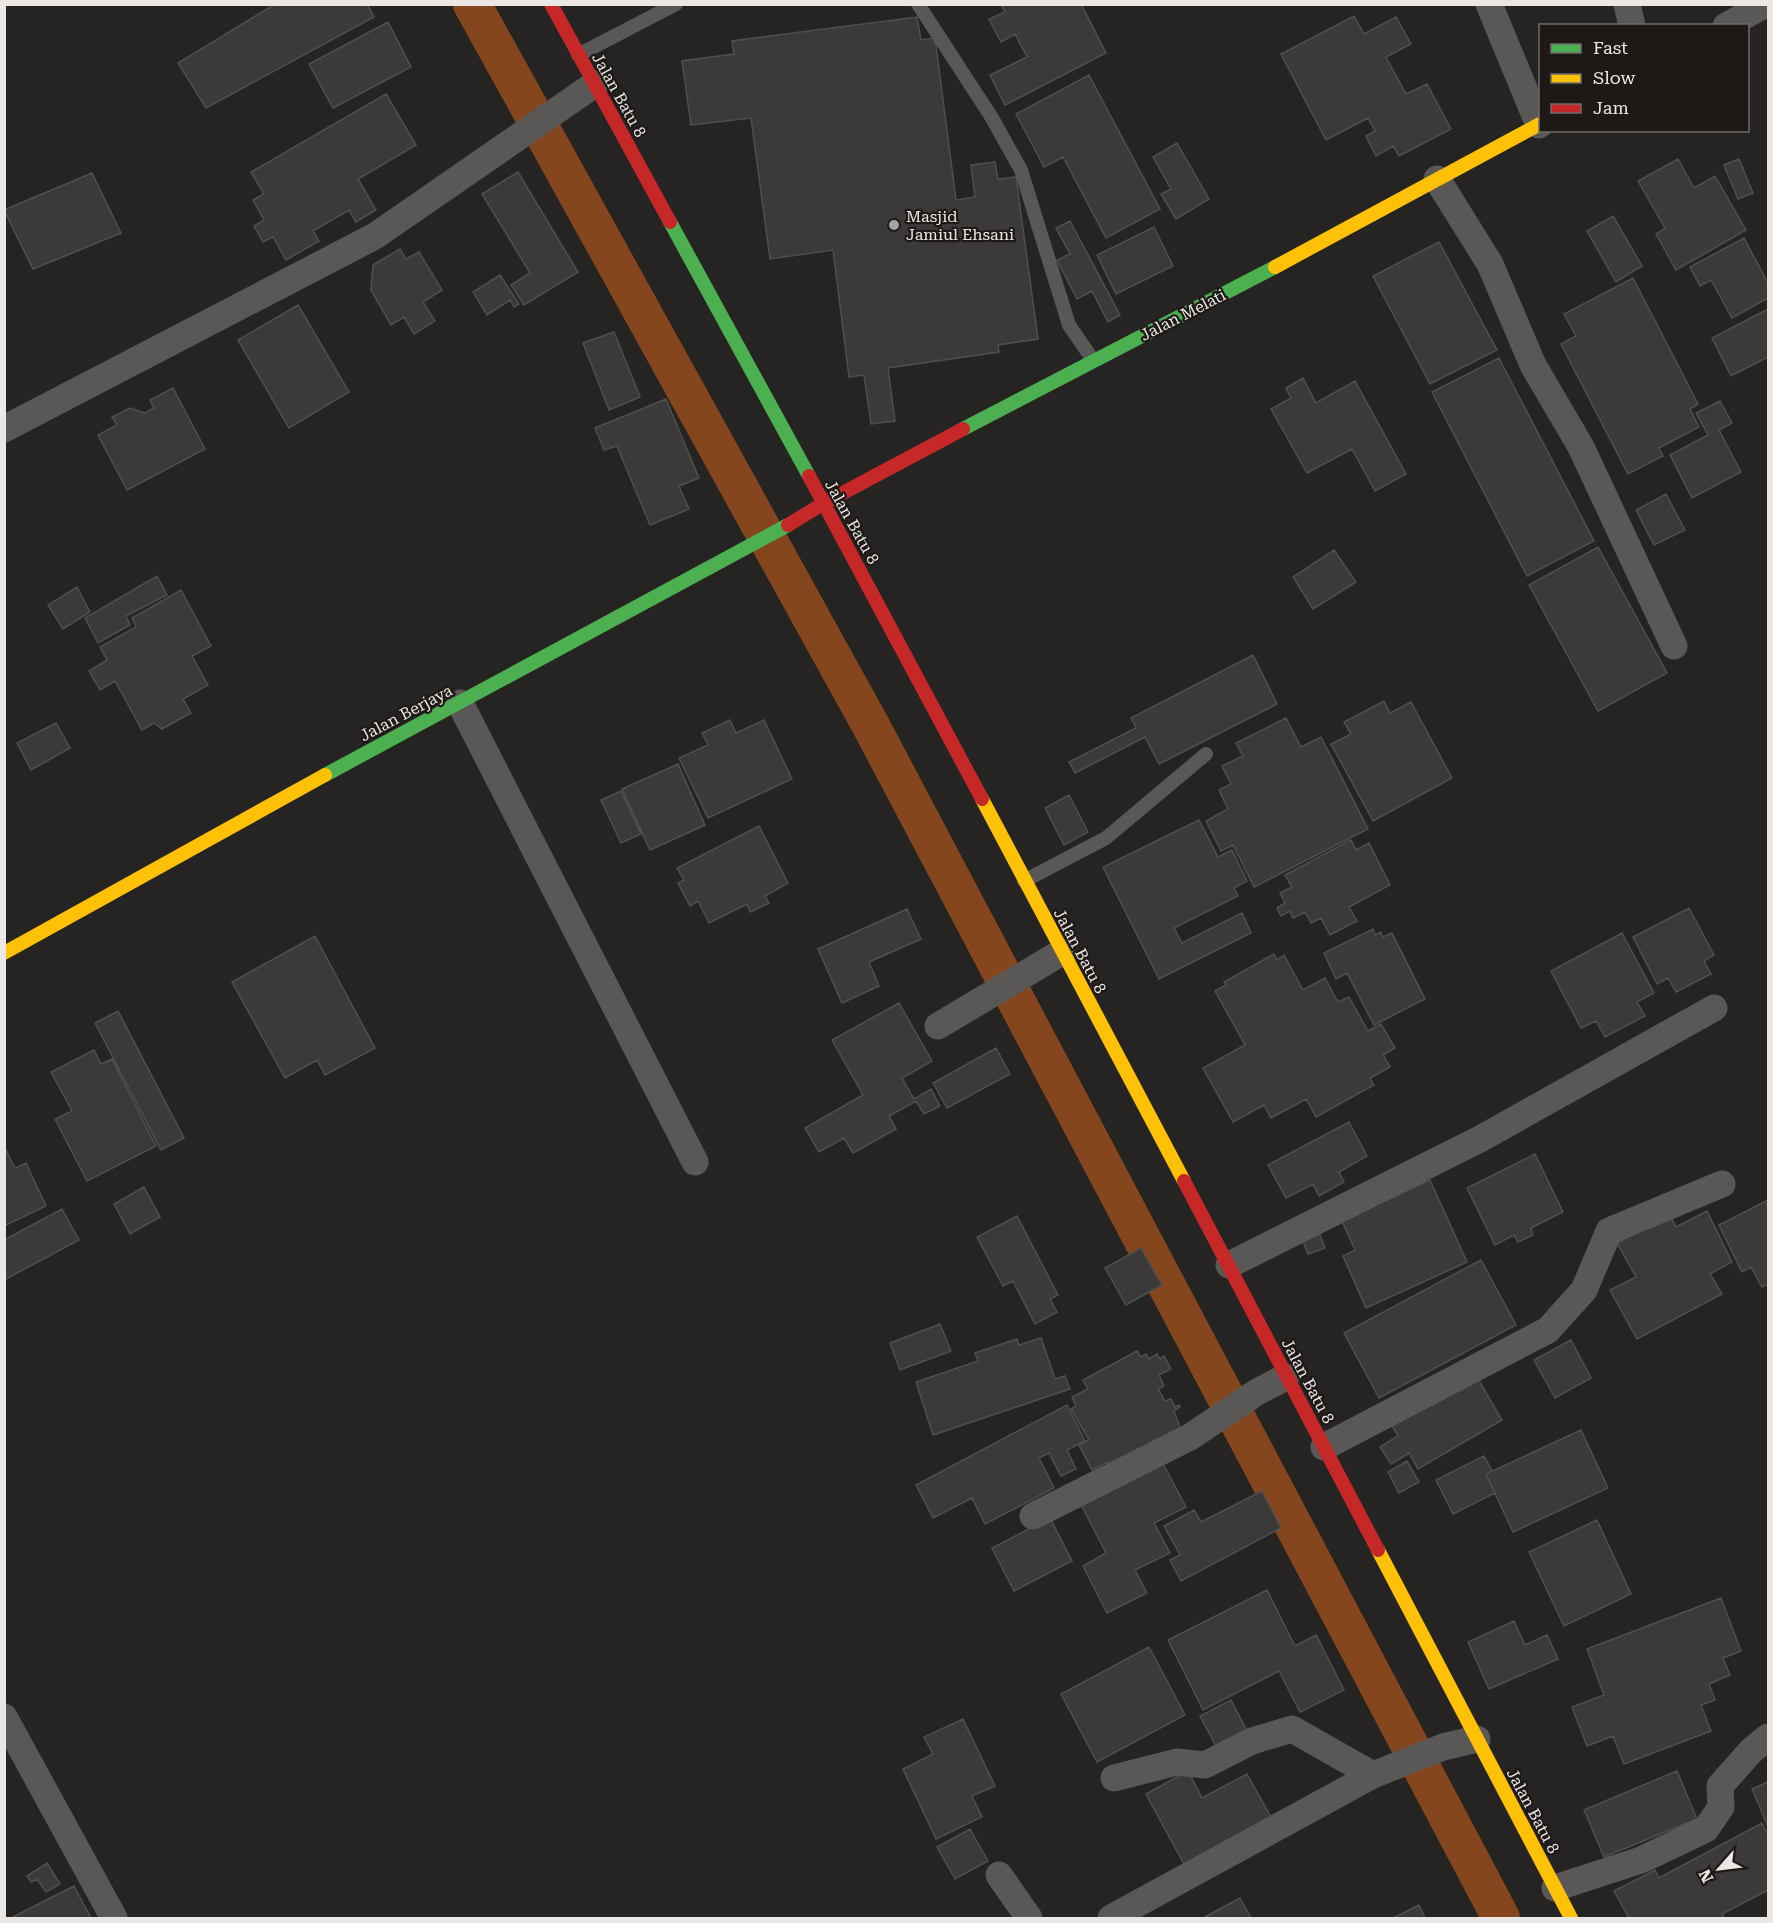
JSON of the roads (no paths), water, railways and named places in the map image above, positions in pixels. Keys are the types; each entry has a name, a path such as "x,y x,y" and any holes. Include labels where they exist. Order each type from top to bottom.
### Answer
{"street":[{"name":"Jalan Batu 8","path":"551,4 824,503 1229,1265 1571,1918"},
{"path":"1489,4 1539,122"},
{"path":"1627,4 1632,24"},
{"path":"1730,24 1766,4"},
{"path":"4,429 375,236 493,152 595,84"},
{"name":"Jalan Melati","path":"824,503 1093,360 1198,309 1539,125"},
{"path":"1437,179 1490,264 1533,365 1581,447 1674,646"},
{"name":"Jalan Berjaya","path":"4,953 191,847 785,527 824,503"},
{"path":"460,703 695,1162"},
{"path":"948,1020 1062,952"},
{"path":"1229,1265 1480,1139 1714,1008"},
{"path":"1324,1447 1548,1330 1584,1290 1609,1231 1722,1184"},
{"path":"1033,1516 1190,1437 1257,1392 1286,1377"},
{"path":"4,1717 114,1918"},
{"path":"1114,1778 1177,1762 1205,1765 1252,1741 1292,1729 1381,1772"},
{"path":"1555,1888 1641,1860 1706,1829 1721,1807 1720,1786 1751,1751 1768,1737"},
{"path":"1111,1918 1381,1772 1443,1747 1477,1739"},
{"path":"999,1875 1029,1918"}],"lane":[{"path":"578,55 676,4"},
{"path":"918,4 992,118 1021,170 1069,325 1093,360"},
{"path":"1024,881 1106,838 1206,754"}],"waterway":[{"path":"472,4 871,726 1501,1918"}],"place":[{"name":"Masjid Jamiul Ehsani","path":"894,225"}]}
